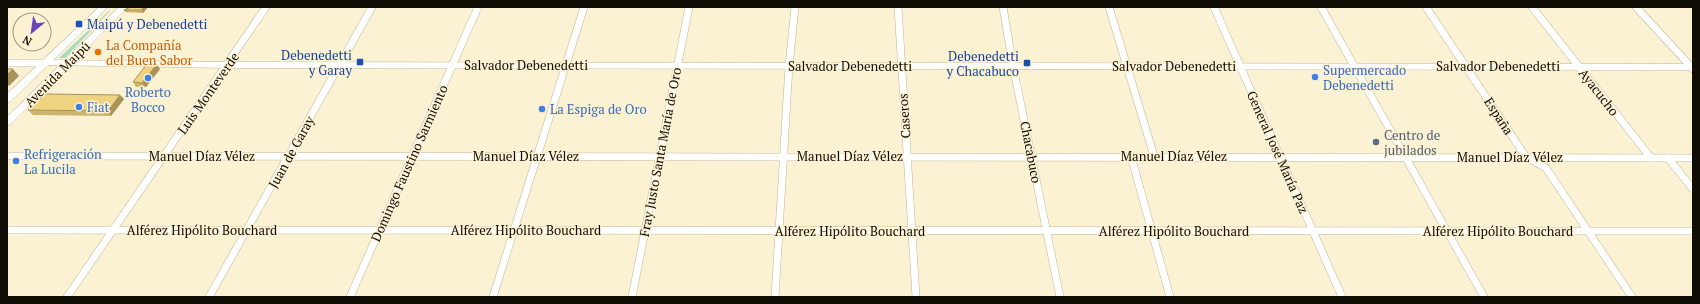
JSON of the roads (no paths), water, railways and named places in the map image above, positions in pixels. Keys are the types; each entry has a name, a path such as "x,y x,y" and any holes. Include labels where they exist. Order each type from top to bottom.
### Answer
{"main road":[{"name":"Avenida Maipú","path":"7,100 104,7"},
{"name":"Avenida Maipú","path":"7,123 124,7"}],"street":[{"name":"Luis Monteverde","path":"67,297 266,7"},
{"name":"Juan de Garay","path":"209,297 372,7"},
{"name":"Domingo Faustino Sarmiento","path":"350,297 478,7"},
{"path":"493,297 584,7"},
{"name":"Fray Justo Santa María de Oro","path":"632,297 689,7"},
{"path":"776,297 789,66 794,7"},
{"name":"Caseros","path":"898,7 916,297"},
{"name":"Chacabuco","path":"1003,7 1013,66 1060,297"},
{"path":"1109,7 1154,156"},
{"name":"General José María Paz","path":"1214,7 1342,297"},
{"path":"1321,7 1484,297"},
{"name":"España","path":"1426,7 1526,157 1546,168 1632,297"},
{"name":"Ayacucho","path":"1532,7 1651,158"},
{"path":"1636,7 1692,68"},
{"name":"Salvador Debenedetti","path":"7,64 1466,66 1692,68"},
{"name":"Manuel Díaz Vélez","path":"7,156 1405,156 1693,158"},
{"path":"1131,156 1170,297"},
{"path":"1668,158 1693,189"},
{"name":"Alférez Hipólito Bouchard","path":"7,230 1693,231"}],"place":[{"name":"Maipú y Debenedetti","path":"79,24"},
{"name":"La Compañía del Buen Sabor","path":"98,52"},
{"name":"Debenedetti y Garay","path":"360,62"},
{"name":"Debenedetti y Chacabuco","path":"1027,63"},
{"name":"Supermercado Debenedetti","path":"1315,77"},
{"name":"Roberto Bocco","path":"148,78"},
{"name":"Fiat","path":"79,107"},
{"name":"La Espiga de Oro","path":"542,109"},
{"name":"Centro de jubilados","path":"1376,142"},
{"name":"Refrigeración La Lucila","path":"16,161"}]}
